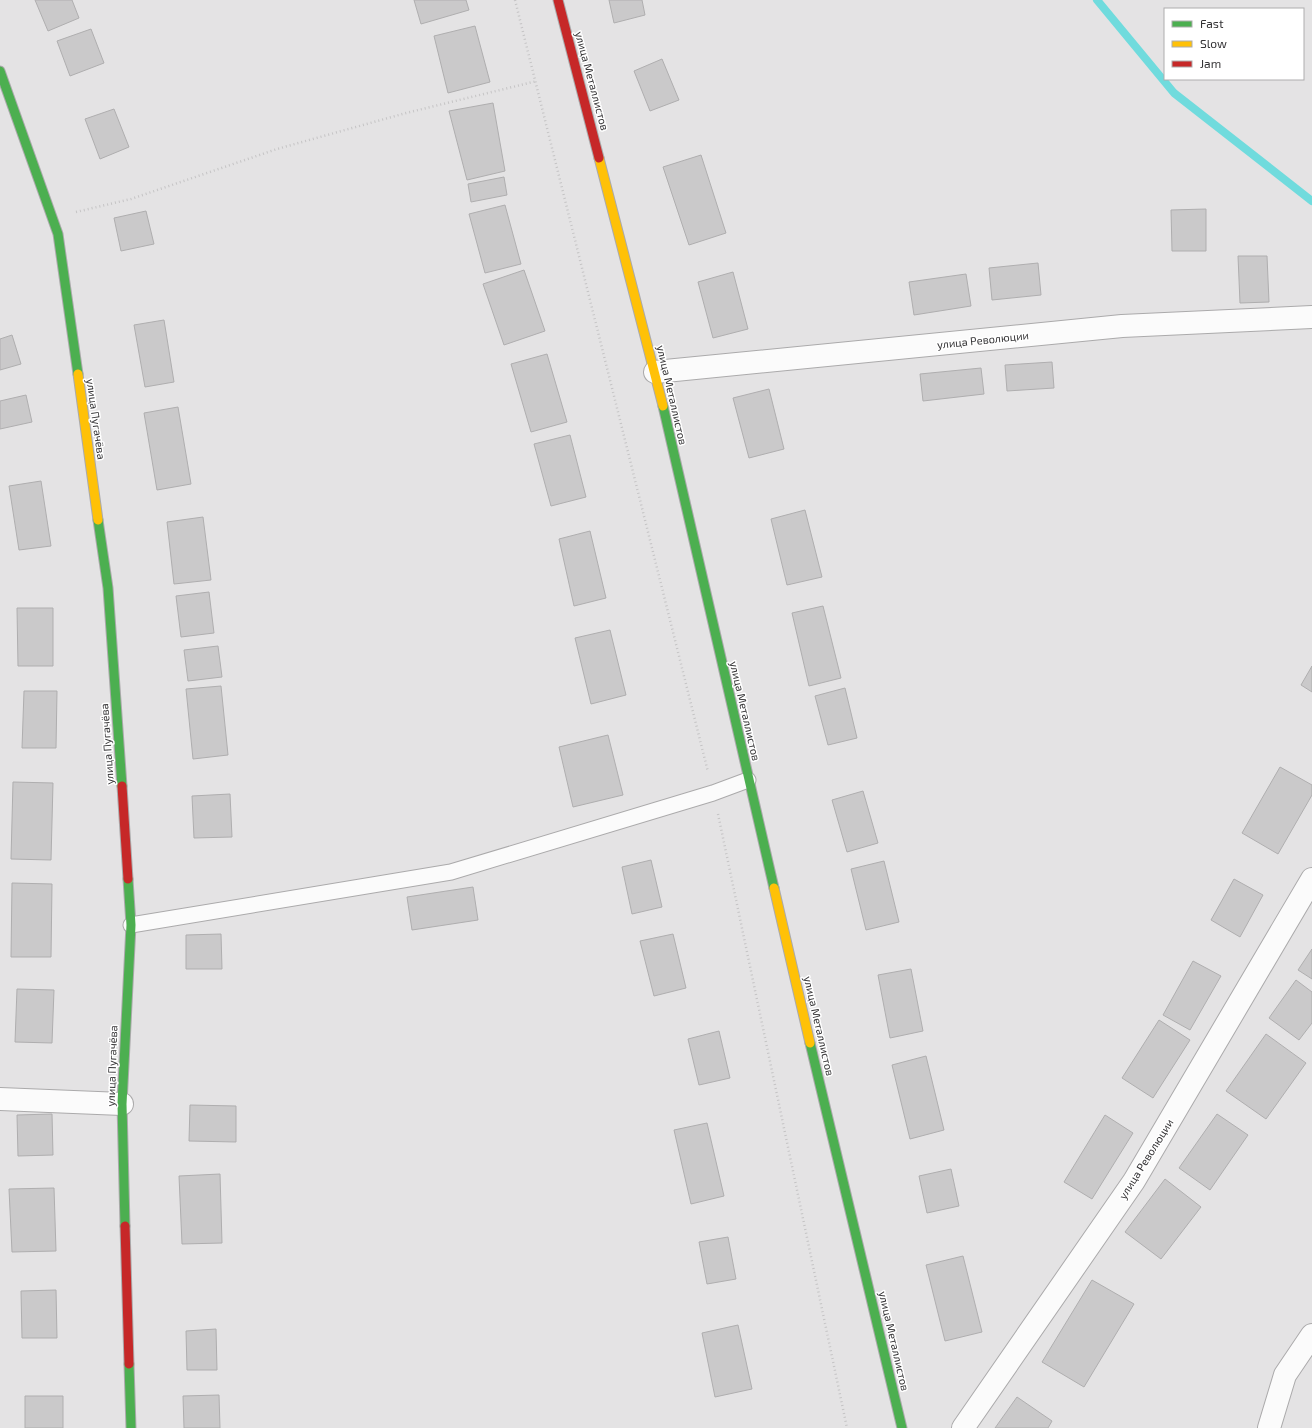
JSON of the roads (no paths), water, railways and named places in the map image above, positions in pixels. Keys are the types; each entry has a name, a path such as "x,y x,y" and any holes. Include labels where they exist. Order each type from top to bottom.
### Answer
{"street":[{"name":"улица Металлистов","path":"558,0 655,372 748,780 902,1428"},
{"name":"улица Пугачёва","path":"0,71 58,234 108,588 131,925 122,1104 131,1428"},
{"name":"улица Революции","path":"655,372 1122,326 1312,317"},
{"name":"улица Революции","path":"963,1428 1134,1181 1312,879"},
{"path":"0,1098 122,1104"},
{"path":"1269,1428 1285,1375 1312,1335"}],"lane":[{"path":"131,925 450,872 713,793 748,780"}],"waterway":[{"path":"1097,0 1174,93 1312,201"}]}
